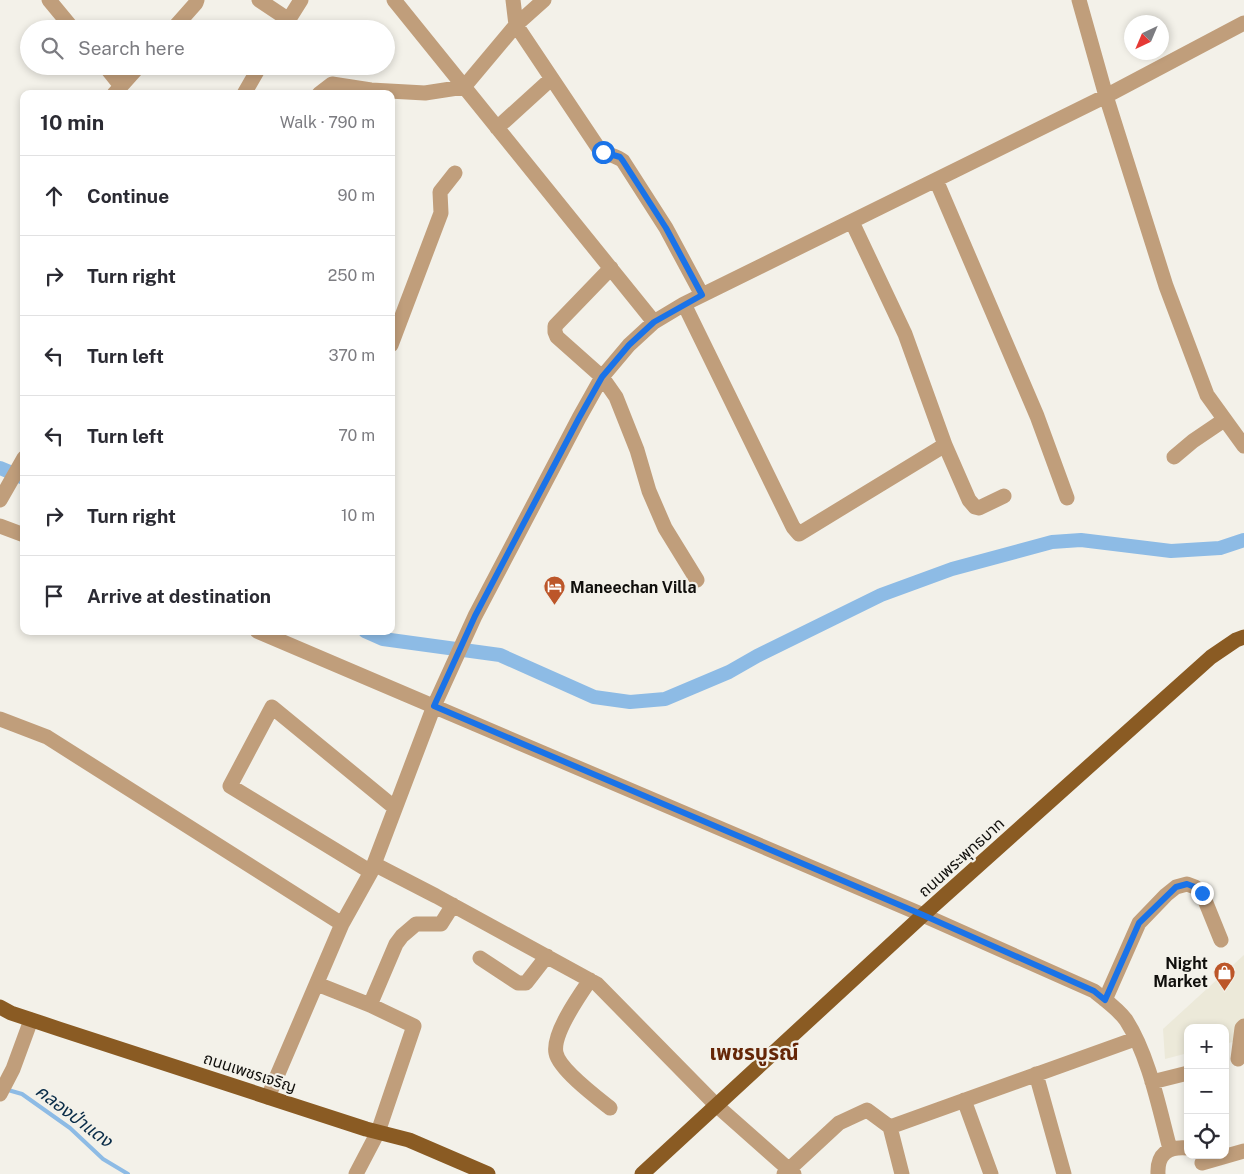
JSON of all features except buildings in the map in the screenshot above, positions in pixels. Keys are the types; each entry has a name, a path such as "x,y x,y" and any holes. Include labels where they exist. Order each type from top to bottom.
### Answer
{"main road":[{"name":"ถนนพระพุทธบาท","path":"642,1174 923,915 1210,658 1236,640 1244,637"},
{"name":"ถนนเพชรเจริญ","path":"0,1007 31,1020 378,1132 409,1140 488,1174"}],"street":[{"path":"49,0 66,20"},
{"path":"181,20 197,0"},
{"path":"259,0 282,20"},
{"path":"288,20 301,0"},
{"path":"394,0 654,322"},
{"path":"513,0 516,25 599,149 620,157 623,161 666,228 702,295"},
{"path":"395,91 425,92 464,87 516,25 544,0"},
{"path":"1079,0 1106,96 1166,286 1207,395 1244,446"},
{"path":"268,1096 342,924 372,868 434,706 475,616 602,377 629,345 654,322 684,304 1106,96 1244,23"},
{"path":"110,75 118,90 131,75"},
{"path":"246,90 255,75"},
{"path":"497,128 552,79"},
{"path":"324,90 332,84 371,90"},
{"path":"395,334 441,213 440,192 455,173"},
{"path":"936,180 1037,416 1067,498"},
{"path":"852,222 905,334 946,445 969,500 975,507 979,508 1004,496"},
{"path":"610,268 554,326 555,332 558,337 602,377 616,397 637,450 648,492 665,528 697,580"},
{"path":"684,304 793,527 799,534 946,445"},
{"path":"1174,457 1224,420"},
{"path":"0,500 20,465"},
{"path":"0,526 20,534"},
{"path":"278,635 434,706 923,915 1094,991 1125,1019 1135,1038 1152,1082 1170,1149"},
{"path":"395,808 272,707 230,786 372,868 453,905 597,984 716,1105 789,1172 839,1123 867,1110 890,1127 902,1174"},
{"path":"0,719 47,737 342,924"},
{"path":"1105,1000 1139,923 1176,887 1187,884 1195,887 1202,893 1221,940"},
{"path":"370,1005 396,944 402,936 416,924 441,924 453,905"},
{"path":"480,958 518,983 526,983 547,956"},
{"path":"590,980 562,1025 555,1052 559,1062 610,1108"},
{"path":"317,984 370,1005 414,1026 378,1132 356,1174"},
{"path":"0,1094 13,1069 31,1020"},
{"path":"1236,1059 1244,1026"},
{"path":"890,1127 1135,1038"},
{"path":"1152,1082 1184,1073"},
{"path":"1036,1074 1064,1174"},
{"path":"964,1100 991,1174"},
{"path":"1158,1174 1157,1166 1161,1157 1170,1149 1184,1148"},
{"path":"1201,1164 1244,1151"}],"shaded area":[{"name":"Night Market","path":"1244,955 1244,1039 1229,1043 1229,1024 1184,1024 1184,1054 1165,1059 1163,1029"}],"waterway":[{"path":"0,468 20,476"},
{"path":"374,635 383,639 500,655 594,697 630,702 665,699 729,672 757,656 881,595 952,569 1052,542 1081,540 1171,551 1220,548 1244,540"},
{"name":"คลองป่าแดง","path":"8,1090 22,1094 70,1128 103,1159 128,1174"}],"place":[{"name":"Maneechan Villa","path":"554,606"},
{"name":"Night Market","path":"1224,991"}],"district":[{"name":"เพชรบูรณ์","path":"754,1053"}],"route":[{"path":"603,152 620,157 623,161 666,228 702,295 654,322 629,345 602,377 475,616 434,706 923,915 1094,991 1105,1000 1139,923 1176,887 1187,884 1195,887 1202,893"}]}
